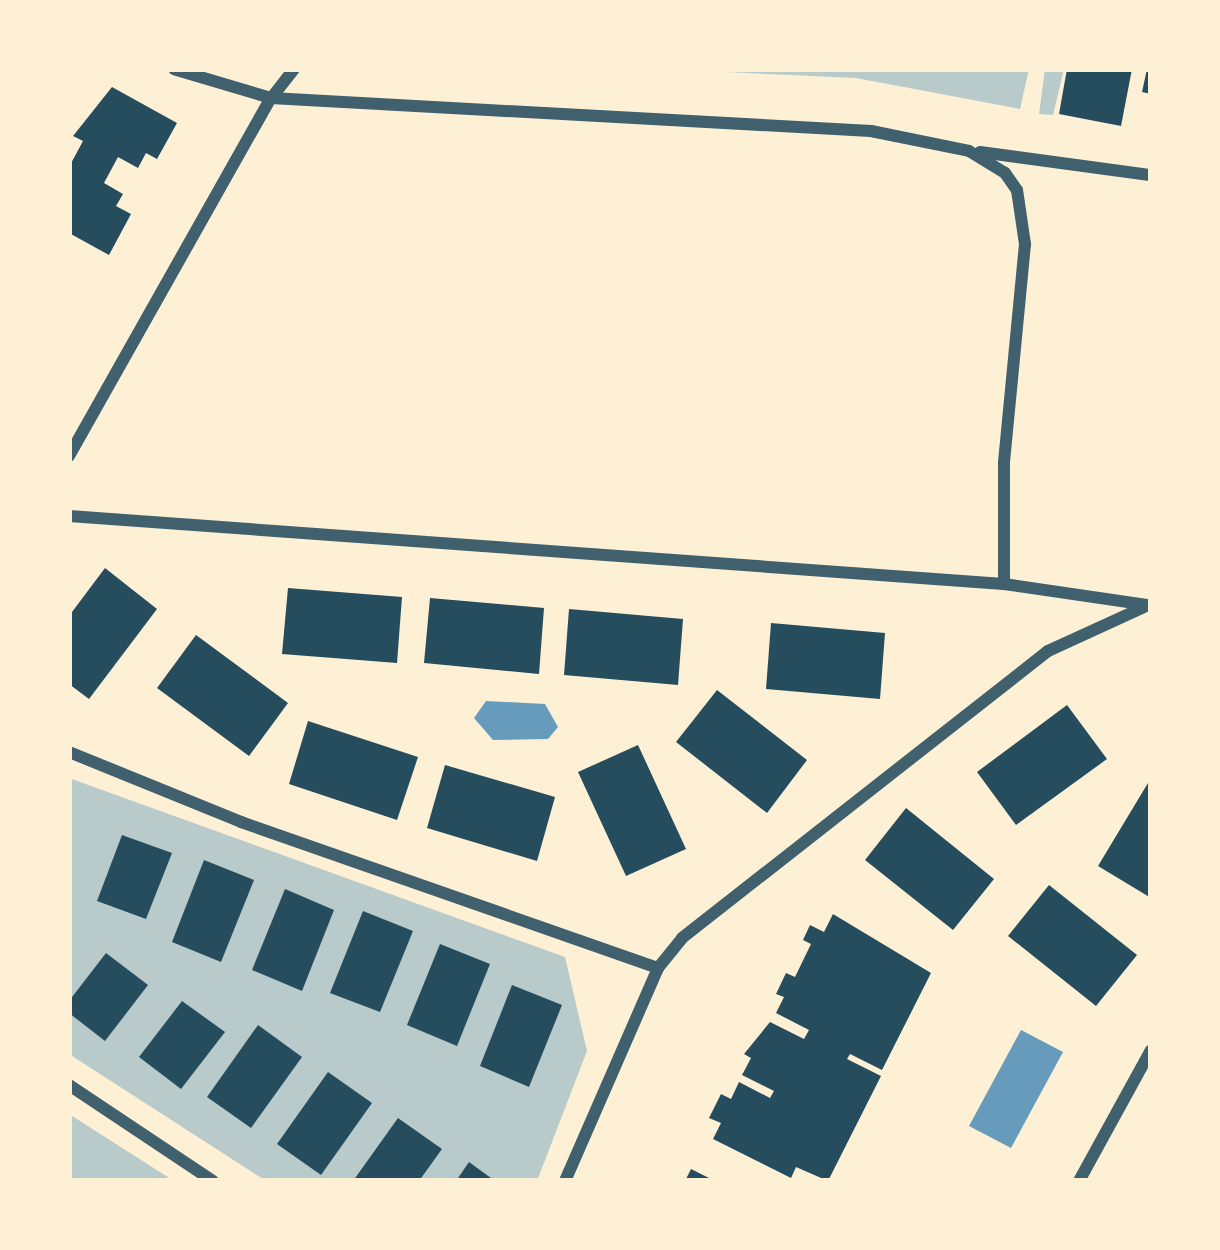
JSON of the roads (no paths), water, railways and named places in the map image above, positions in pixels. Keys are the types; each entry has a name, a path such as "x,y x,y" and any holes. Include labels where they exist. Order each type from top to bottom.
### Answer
{"street":[{"path":"174,69 272,98 823,128 1151,175"},
{"path":"69,456 272,98 294,69"},
{"path":"969,151 1004,173 1023,213 1004,463 1004,584"},
{"path":"69,516 1004,584 1149,605"},
{"path":"565,1181 658,968 722,900 1048,651 1149,605"},
{"path":"69,752 241,822 658,968"},
{"path":"1079,1181 1151,1050"},
{"path":"69,1085 213,1181"}],"water":[{"path":"486,701 545,704 558,727 548,739 493,740 474,718"},
{"path":"1021,1030 1063,1052 1011,1148 969,1126"}]}
